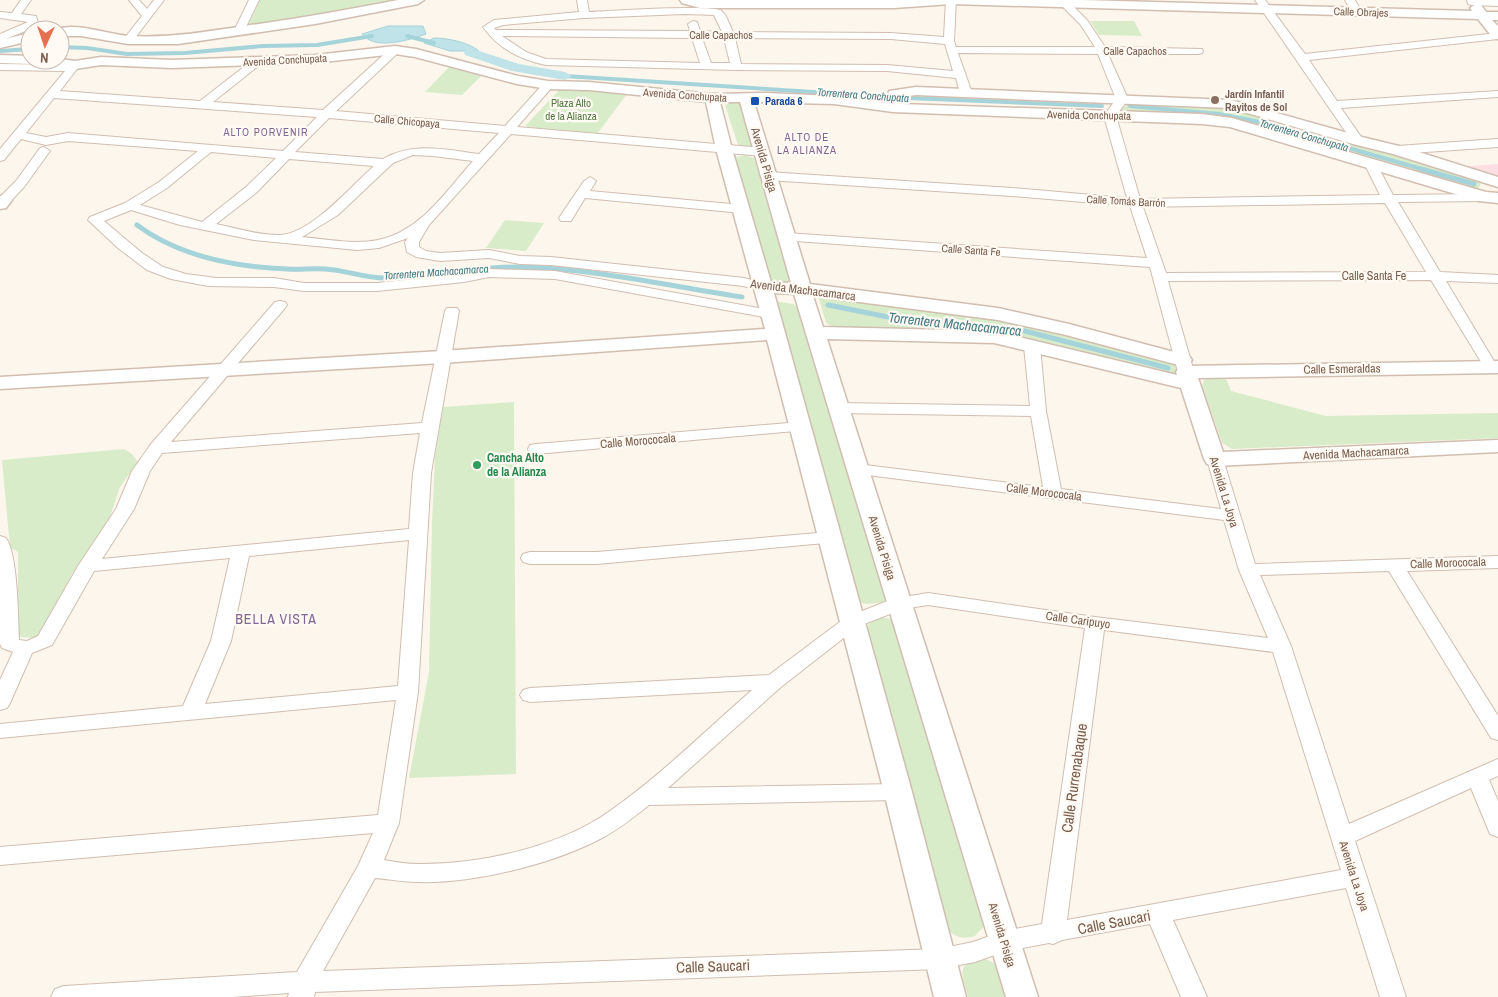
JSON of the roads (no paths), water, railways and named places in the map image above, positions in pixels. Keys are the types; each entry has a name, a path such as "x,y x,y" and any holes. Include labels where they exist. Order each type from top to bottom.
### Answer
{"street":[{"path":"15,16 26,0"},
{"path":"134,0 147,16"},
{"path":"128,40 159,0"},
{"path":"239,31 254,0"},
{"path":"70,32 82,32 128,40 178,40 315,20 418,0"},
{"path":"582,0 584,15"},
{"path":"951,0 951,45 966,93"},
{"name":"Calle Obrajes","path":"715,5 805,2 894,4 951,0 1062,1 1263,4 1357,12 1498,16"},
{"path":"1350,0 1357,12"},
{"path":"1062,1 1083,20 1102,50 1122,99 1110,116"},
{"path":"1470,1 1498,3"},
{"path":"1470,1 1498,35"},
{"path":"736,66 729,35 715,5 700,4 494,23 488,27 492,33 527,58 546,62 706,66 887,68 959,74"},
{"path":"1263,4 1358,141"},
{"path":"688,6 706,66"},
{"path":"0,15 32,18 33,22 27,27 0,38"},
{"name":"Calle Capachos","path":"492,33 891,36 951,45 1198,51"},
{"path":"1302,58 1498,35"},
{"path":"0,44 20,39"},
{"path":"205,226 251,190 326,114 395,50"},
{"name":"Avenida Conchupata","path":"70,66 101,61 139,64 315,60 395,50 416,53 517,80 548,84 712,98 893,101 1110,116 1202,119 1232,123 1492,197"},
{"path":"0,59 20,60"},
{"path":"204,104 258,62"},
{"path":"0,67 74,67"},
{"path":"0,157 74,67"},
{"path":"130,206 180,221 254,236 357,246 379,244 396,239 424,223 548,84"},
{"name":"Avenida Conchupata","path":"893,101 916,91 1231,104 1358,141 1397,150 1498,182"},
{"name":"Calle Chicopaya","path":"51,94 204,104 763,152"},
{"path":"1333,104 1498,94"},
{"path":"712,98 724,149 742,209 898,792 950,997"},
{"name":"Avenida Pisiga","path":"746,98 838,408 1022,997"},
{"name":"Avenida La Joya","path":"1110,116 1135,203 1160,277 1186,372 1248,570 1281,646 1393,997"},
{"path":"18,135 46,141 68,137 386,163"},
{"path":"1397,150 1498,143"},
{"path":"208,149 163,185 130,206 95,220 153,268 165,273 222,283 293,284 304,287 377,287 464,278 489,273 530,273 555,275 772,324"},
{"path":"1,201 20,184 44,150"},
{"path":"282,239 301,233 344,202 386,163 399,155 414,152 482,158"},
{"path":"1370,163 1389,199 1494,367"},
{"name":"Calle Tomás Barrón","path":"768,176 1012,192 1135,203 1492,197"},
{"path":"566,218 590,181"},
{"path":"582,194 742,209"},
{"name":"Avenida Machacamarca","path":"424,223 412,242 412,249 419,254 458,258 489,254 521,260 560,262 744,282 762,287 802,289 998,314 1069,330 1186,372"},
{"name":"Calle Santa Fe","path":"787,237 1155,263"},
{"name":"Calle Santa Fe","path":"1160,277 1437,276 1498,279"},
{"path":"0,542 6,570 9,643 15,648 24,649 36,646 45,640 87,566 125,509 141,471 157,448 280,305"},
{"path":"302,989 369,868 388,823 408,692 422,474 428,427 452,311"},
{"path":"0,383 442,357 772,324"},
{"path":"816,333 994,337 1032,346 1186,372"},
{"path":"1032,346 1038,411 1053,493"},
{"name":"Calle Esmeraldas","path":"1186,372 1494,367"},
{"path":"838,408 1038,411"},
{"path":"157,448 428,427"},
{"name":"Calle Morococala","path":"536,449 800,427"},
{"name":"Avenida Machacamarca","path":"1214,459 1498,446"},
{"name":"Calle Morococala","path":"857,469 1231,516"},
{"path":"87,566 418,534"},
{"path":"530,558 597,558 830,538"},
{"path":"191,713 221,641 241,551"},
{"name":"Calle Morococala","path":"1248,570 1498,562"},
{"path":"1394,565 1498,733"},
{"name":"Calle Caripuyo","path":"369,868 418,873 491,868 564,846 594,832 617,818 644,797 774,682 852,622 899,603 928,599 1095,623 1281,646"},
{"name":"Calle Rurrenabaque","path":"1052,934 1095,623"},
{"path":"0,703 24,649"},
{"path":"530,695 774,682"},
{"path":"0,731 408,692"},
{"path":"1342,837 1498,767"},
{"path":"1477,776 1498,828"},
{"path":"644,797 898,792"},
{"path":"0,856 388,823"},
{"name":"Calle Saucari","path":"64,997 302,989 628,968 939,959 975,952 1004,941 1052,934 1355,877"},
{"path":"1158,914 1194,997"}],"water":[{"path":"388,26 423,26 426,34 402,41 383,43 368,39 362,34"},
{"path":"434,38 457,41 479,51 450,51 424,43"}],"waterway":[{"path":"70,47 127,54 185,53 263,46 317,45 372,36"},
{"path":"407,36 434,43"},
{"path":"0,51 20,50"},
{"path":"470,52 517,68 565,76"},
{"name":"Torrentera Conchupata","path":"565,76 908,98 1102,106"},
{"name":"Torrentera Conchupata","path":"1130,106 1219,114 1255,121 1425,170"},
{"name":"Torrentera Conchupata","path":"1421,169 1474,184"},
{"name":"Torrentera Machacamarca","path":"137,225 171,245 189,252 228,263 247,266 325,269 385,278 402,278 501,267 545,268 630,278 742,297"},
{"name":"Torrentera Machacamarca","path":"828,305 888,317 1017,329 1168,368"}],"place":[{"name":"Jardín Infantil Rayitos de Sol","path":"1215,100"},
{"name":"Parada 6","path":"755,101"},
{"name":"Cancha Alto de la Alianza","path":"477,465"}],"district":[{"name":"ALTO PORVENIR","path":"266,132"},
{"name":"ALTO DE LA ALIANZA","path":"807,143"},
{"name":"BELLA VISTA","path":"276,619"}],"park label":[{"name":"Plaza Alto de la Alianza","path":"571,109"}]}
